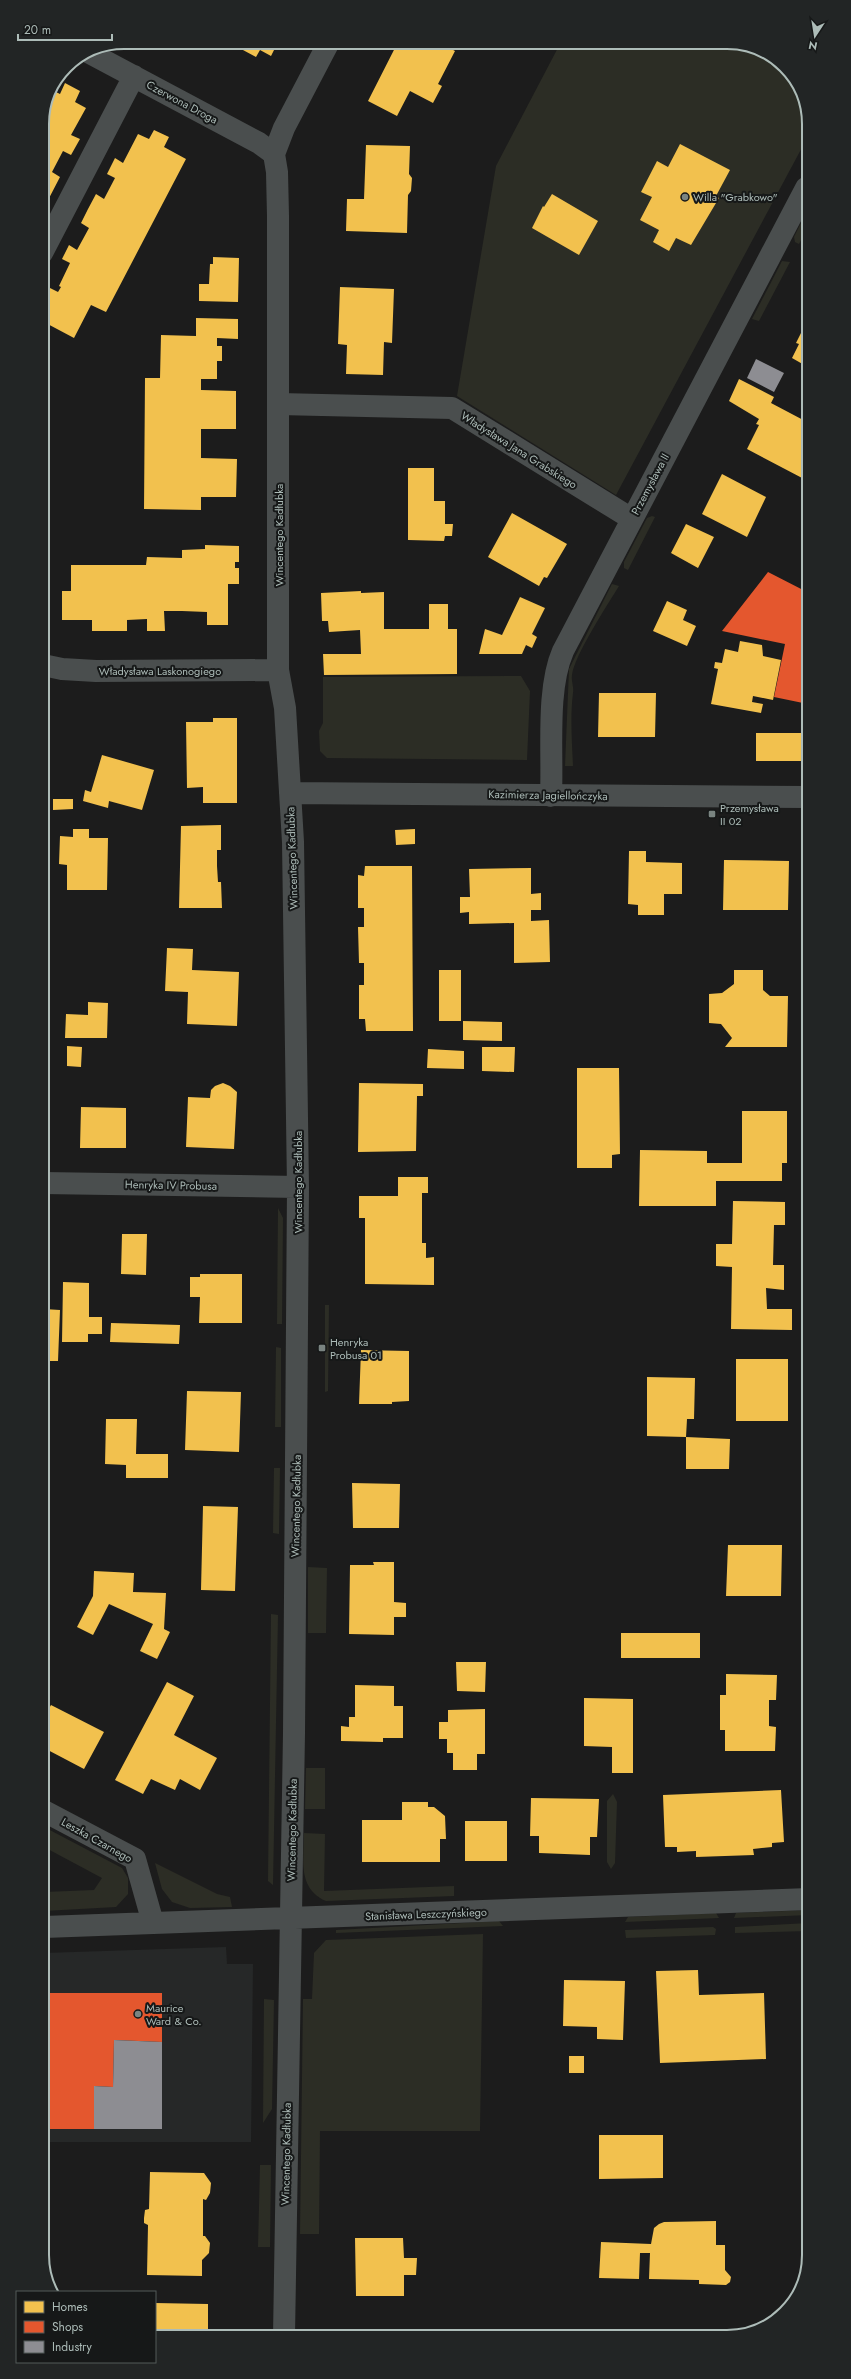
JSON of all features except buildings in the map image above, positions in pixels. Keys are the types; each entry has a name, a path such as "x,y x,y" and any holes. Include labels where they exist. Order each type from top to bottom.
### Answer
{"street":[{"name":"Wincentego Kadłubka","path":"284,2330 289,1919 294,1726 298,1187 293,842 285,708 278,670 279,404 277,172 274,154 284,128 325,49"},
{"name":"Czerwona Droga","path":"94,55 259,143 274,154"},
{"path":"49,240 134,76"},
{"name":"Przemysława II","path":"552,796 556,667 802,196"},
{"name":"Władysława Jana Grabskiego","path":"279,404 452,408 632,519"},
{"name":"Władysława Laskonogiego","path":"49,666 62,669 96,671 278,670"},
{"name":"Kazimierza Jagiellończyka","path":"290,793 802,797"},
{"name":"Henryka IV Probusa","path":"49,1183 298,1187"},
{"name":"Leszka Czarnego","path":"49,1814 135,1859 153,1923"},
{"name":"Stanisława Leszczyńskiego","path":"49,1927 802,1899"}],"shaded area":[{"path":"557,49 732,49 756,55 769,62 786,78 796,95 801,114 802,147 616,495 457,396 496,166"},
{"path":"802,221 802,238 799,244 795,242 794,237"},
{"path":"782,261 790,262 759,321 752,319"},
{"path":"652,516 655,517 628,570 624,568 624,562 647,518"},
{"path":"612,584 619,586 592,630 574,666 572,677 573,691 571,720 573,766 565,766 569,669"},
{"path":"521,676 530,691 527,760 327,758 320,751 319,731 323,723 323,677"},
{"path":"278,1208 283,1218 282,1324 277,1324"},
{"path":"325,1305 329,1305 328,1391 325,1392"},
{"path":"276,1347 281,1348 281,1427 275,1427"},
{"path":"274,1468 280,1468 279,1534 273,1533"},
{"path":"308,1567 327,1568 326,1633 308,1633"},
{"path":"271,1614 278,1615 273,1885 268,1881"},
{"path":"306,1768 325,1768 325,1809 305,1809"},
{"path":"613,1794 617,1802 615,1863 611,1869 607,1862 607,1801"},
{"path":"49,1830 122,1868 128,1878 128,1894 116,1907 49,1911 49,1892 94,1890 102,1878 49,1850"},
{"path":"802,1830 802,1873 801,1873"},
{"path":"304,1833 325,1834 324,1891 454,1886 454,1896 326,1901 310,1889 306,1881 303,1863"},
{"path":"155,1863 217,1894 230,1897 232,1907 190,1908 172,1902 162,1889"},
{"path":"802,1910 802,1915 734,1918 736,1913"},
{"path":"716,1913 719,1918 625,1922 628,1917"},
{"path":"499,1921 503,1926 336,1933 336,1930"},
{"path":"802,1923 802,1931 735,1933 735,1927"},
{"path":"713,1927 716,1929 715,1935 626,1938 625,1930"},
{"path":"483,1934 480,2131 320,2131 319,2234 300,2234 303,1999 312,1999 314,1953 326,1940"},
{"path":"226,1947 227,1964 253,1964 251,2142 49,2142 49,1953"},
{"path":"264,1999 274,2000 272,2109 263,2123"},
{"path":"260,2165 271,2165 270,2247 258,2247"}],"place":[{"name":"Willa \"Grabkowo\"","path":"685,197"},
{"name":"Przemysława II 02","path":"712,814"},
{"name":"Henryka Probusa 01","path":"322,1348"},
{"name":"Maurice Ward & Co.","path":"138,2014"}]}
